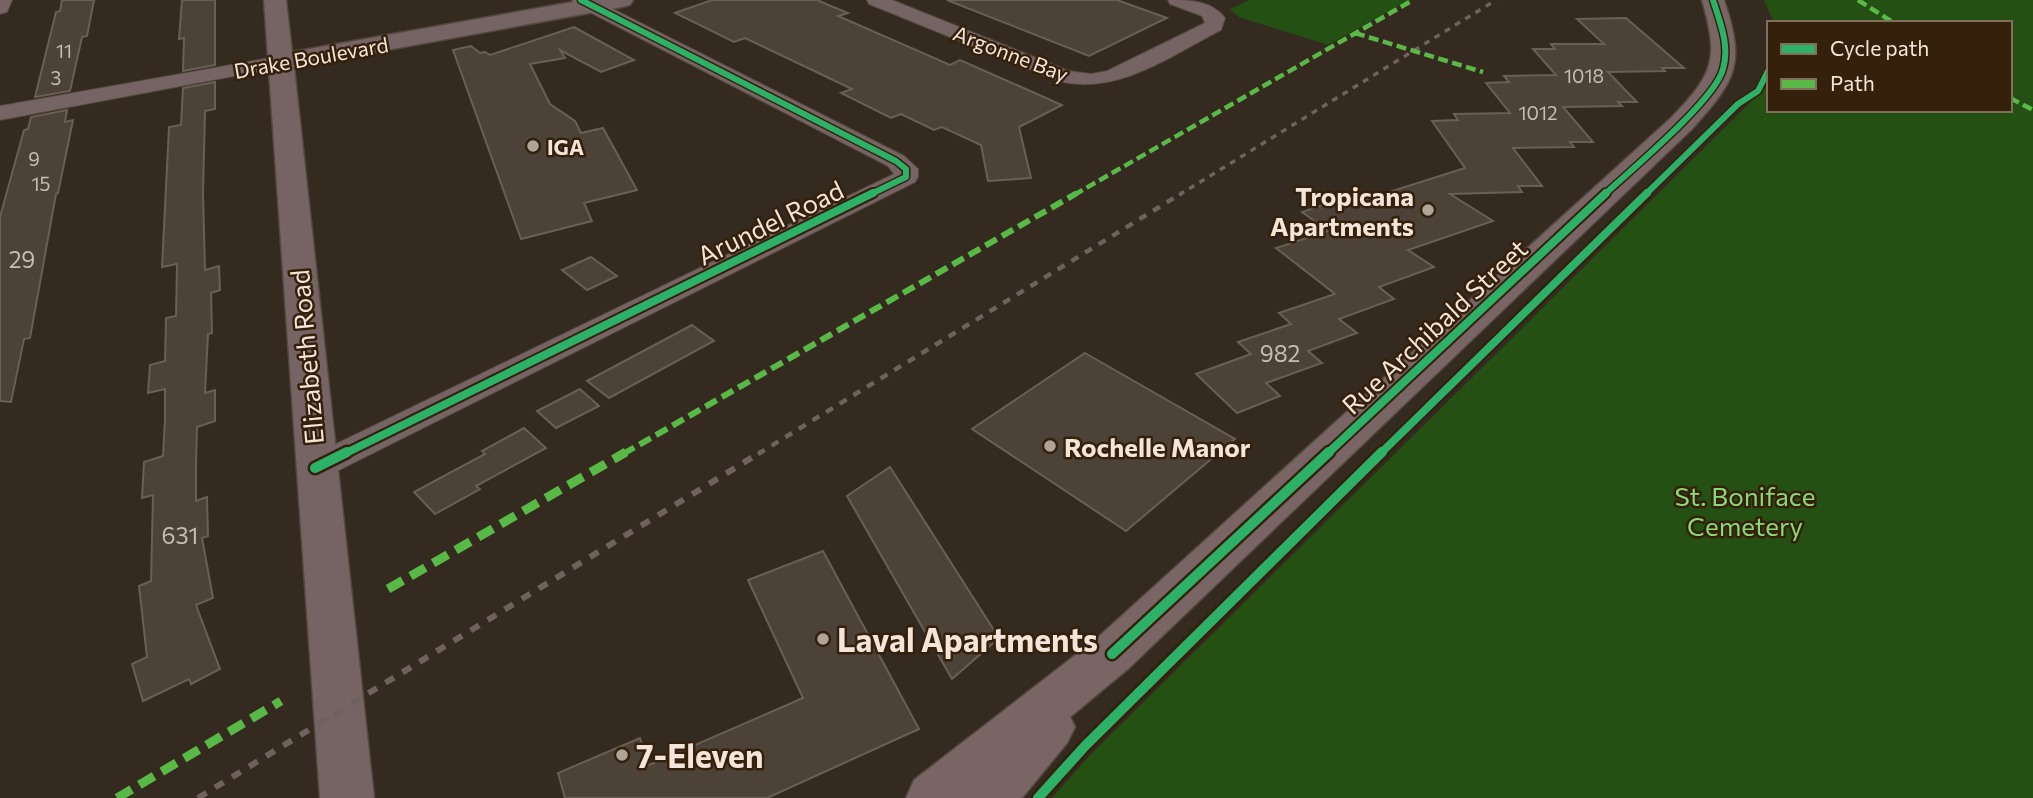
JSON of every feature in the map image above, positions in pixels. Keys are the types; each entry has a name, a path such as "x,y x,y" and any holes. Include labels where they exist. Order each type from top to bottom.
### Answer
{"main road":[{"name":"Rue Archibald Street","path":"933,798 1112,654 1682,124 1721,77 1725,53 1723,30 1713,0"},
{"name":"Rue Archibald Street","path":"988,798 1112,654"}],"street":[{"path":"0,8 3,0"},
{"name":"Elizabeth Road","path":"275,0 346,798"},
{"name":"Drake Boulevard","path":"0,113 587,3 622,0"},
{"name":"Argonne Bay","path":"876,0 1065,77 1091,80 1113,76 1214,26 1215,18 1209,12 1177,0"},
{"name":"Arundel Road","path":"315,468 906,177 906,169 896,161 587,3"}],"green space":[{"path":"1249,0 1409,0 1328,45 1239,17 1230,9"},
{"name":"St. Boniface Cemetery","path":"1764,0 2033,0 2033,798 1052,798 1090,755 1767,86 1767,112 2012,112 2012,21 1773,21"}],"building":[{"path":"62,0 94,0 87,36 82,37 70,91 35,97 56,12 60,11"},
{"path":"182,0 215,0 215,65 183,71 184,38 179,39"},
{"path":"712,0 817,0 848,13 838,16 950,65 960,60 1062,105 1019,127 1031,178 988,181 981,145 942,127 934,130 901,114 891,118 841,93 852,89 745,38 734,42 675,13"},
{"path":"947,0 1117,0 1167,18 1089,56"},
{"path":"1626,18 1684,68 1608,72 1637,102 1618,102 1622,106 1563,107 1593,142 1570,142 1574,147 1513,148 1542,186 1518,186 1522,192 1450,194 1493,221 1408,250 1434,267 1379,287 1394,299 1339,319 1357,333 1308,351 1322,363 1266,383 1280,396 1237,413 1196,374 1251,354 1238,342 1291,324 1279,313 1335,294 1276,248 1328,231 1302,212 1337,200 1345,206 1465,168 1432,121 1458,120 1454,114 1510,113 1486,83 1509,82 1504,76 1556,75 1533,49 1555,49 1551,44 1604,44 1577,19"},
{"path":"574,27 634,60 601,72 560,50 565,58 530,64 550,104 575,121 581,133 603,128 637,190 584,203 592,221 521,239 453,50 471,46 480,53 490,55"},
{"path":"215,82 215,109 205,111 203,193 205,270 219,266 220,290 211,293 212,333 208,334 205,393 215,390 215,421 197,427 196,464 196,501 207,497 208,536 202,538 213,598 196,605 220,669 191,684 189,679 143,701 132,664 147,657 139,586 151,581 153,495 142,498 144,462 163,456 165,419 165,389 148,393 150,365 165,361 166,318 176,316 177,264 162,267 169,127 181,125 183,88"},
{"path":"67,110 65,122 73,120 56,194 30,338 24,339 11,402 0,401 0,217 24,130 28,129 31,117"},
{"path":"591,257 617,276 587,290 562,270"},
{"path":"692,325 714,341 609,398 587,381"},
{"name":"Rochelle Manor","path":"1085,353 1235,439 1126,531 972,429"},
{"path":"580,389 599,406 556,428 537,411"},
{"path":"524,428 546,448 476,486 480,489 435,514 414,492 485,454 482,451"},
{"path":"890,467 999,638 952,679 847,496"},
{"name":"Laval Apartments","path":"823,551 919,729 767,798 565,798 558,773 640,738 649,765 803,698 748,580"}],"railway":[{"path":"1179,195 1496,0"},
{"path":"758,454 1182,193"},
{"path":"198,798 761,452"}],"marked path":[{"path":"388,589 1413,0"},
{"path":"1858,0 1891,21"},
{"path":"1355,33 1483,72"},
{"path":"2012,99 2033,110"},
{"path":"117,798 281,701"}],"cycle path":[{"path":"315,468 906,177 906,169 896,161 581,0"},
{"path":"1112,654 1703,101 1720,78 1725,59 1724,39 1713,0"},
{"path":"1038,798 1085,746 1267,564 1738,104 1758,91 1767,75"}],"place":[{"name":"IGA","path":"533,146"},
{"name":"Tropicana Apartments","path":"1428,210"},
{"name":"Rochelle Manor","path":"1050,446"},
{"name":"Laval Apartments","path":"823,639"},
{"name":"7-Eleven","path":"622,755"}]}
